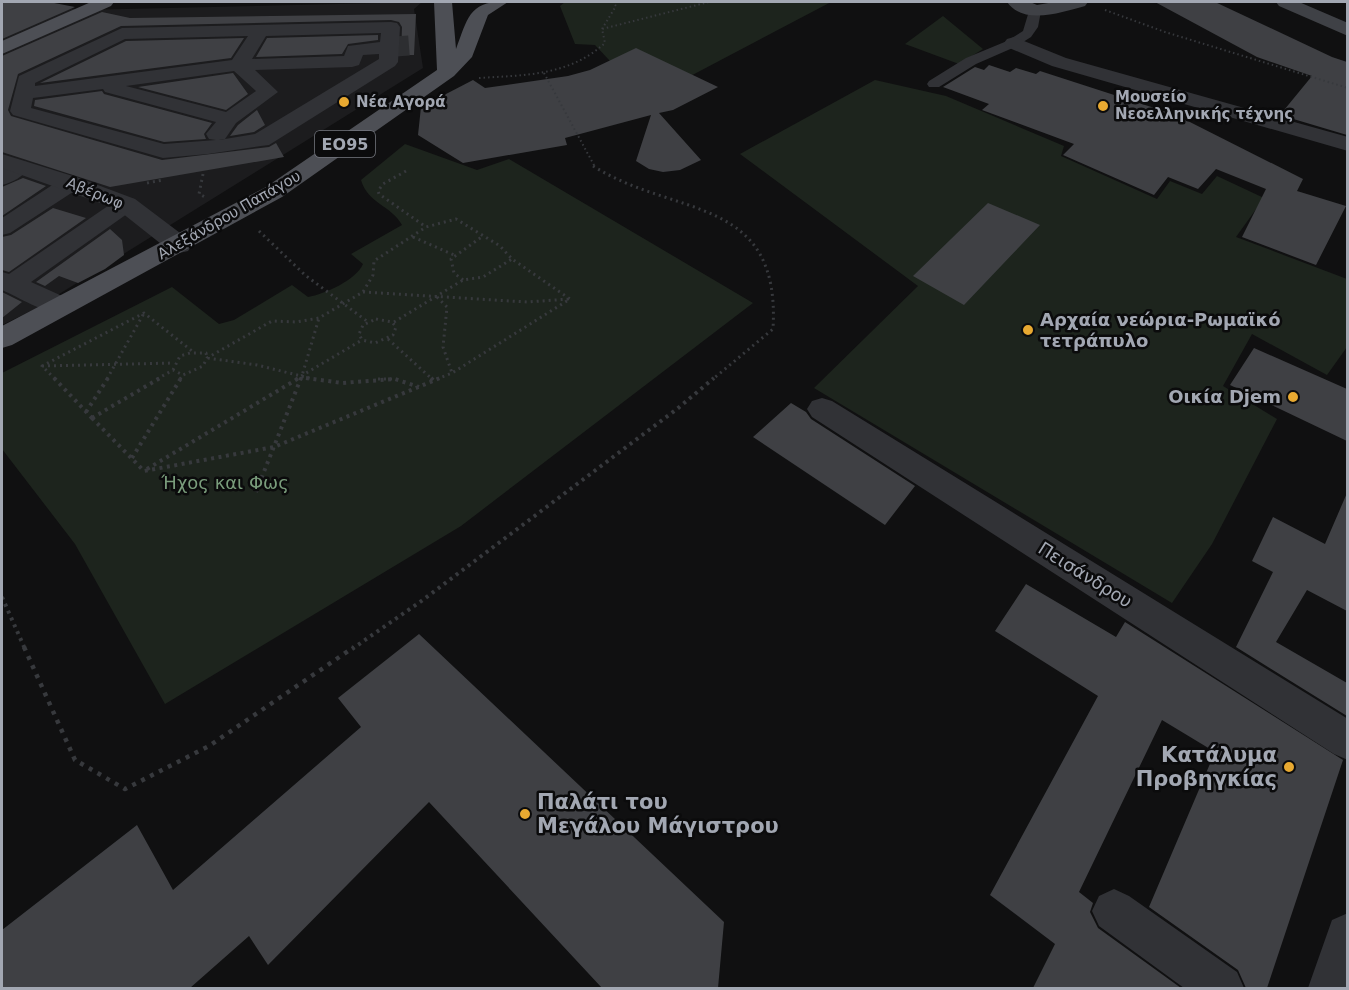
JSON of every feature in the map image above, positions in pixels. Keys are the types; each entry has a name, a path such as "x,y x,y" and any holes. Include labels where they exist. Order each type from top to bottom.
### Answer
{"main road":[{"path":"2,48 105,2"},
{"path":"443,2 447,72"},
{"name":"Αλεξάνδρου Παπάγου","path":"2,338 274,192 447,72 462,57 480,12 499,2"},
{"path":"1016,2 1035,11 1080,2"},
{"path":"1285,2 1347,30"}],"street":[{"path":"382,31 384,47 388,62 261,140 167,149 28,108 28,92 32,80 121,37 260,32 382,31"},
{"path":"238,65 260,32"},
{"path":"1014,43 1059,62 1347,144"},
{"path":"28,92 238,65 352,61 355,50 384,47"},
{"path":"208,146 230,119 268,93 238,65"},
{"path":"95,83 230,119"},
{"name":"Αβέρωφ","path":"7,168 71,183 126,204 179,245"},
{"path":"2,228 71,183"},
{"path":"6,282 126,204"},
{"path":"6,282 62,306"},
{"name":"Πεισάνδρου","path":"822,410 1347,741"},
{"path":"1114,911 1221,988"},
{"path":"1332,988 1347,936"}],"lane":[{"path":"934,84 971,61 1014,43 1032,27 1035,11"}],"path":[{"path":"602,29 616,6 613,2"},
{"path":"1104,10 1165,32 1347,88"},
{"path":"2,597 75,760 124,789 209,746 420,602 676,410 772,329 775,301 767,271 749,237 723,218 630,187 599,171 593,166 544,73"},
{"path":"406,171 383,184 378,190 379,194 426,226"},
{"path":"132,458 183,375 203,366 207,358 272,321 296,322 319,318 363,292 373,275 374,261 426,226 456,219 500,246 512,259 570,299"},
{"path":"255,227 305,275 368,322"},
{"path":"463,280 454,273 451,258 483,236"},
{"path":"412,237 454,255"},
{"path":"362,340 360,329 368,322 382,318 394,322 463,280 483,277 512,259"},
{"path":"363,292 527,302 570,299"},
{"path":"436,297 447,307 446,330 441,345 443,358 452,373"},
{"path":"144,471 273,447 452,373 570,299"},
{"path":"144,313 192,351 206,353 207,358"},
{"path":"86,412 144,313"},
{"path":"42,366 144,313"},
{"path":"256,492 302,376 319,318"},
{"path":"144,471 362,340 375,343 388,339 395,331 394,322"},
{"path":"388,339 434,381"},
{"path":"173,370 178,357 192,351"},
{"path":"207,358 253,364 345,384 388,377 403,379 419,387"},
{"path":"42,366 174,363"},
{"path":"42,366 144,471"},
{"path":"173,370 183,375"},
{"path":"92,417 173,370"}],"shaded area":[{"path":"2,2 32,2 82,10 422,2 414,9 423,68 35,309 2,325"}],"green space":[{"path":"565,2 831,2 681,81 624,76 595,45 575,44 560,6"},
{"path":"943,16 983,49 959,64 905,44"},
{"path":"875,80 946,96 1064,146 1061,156 1157,199 1170,181 1202,194 1217,176 1264,198 1236,237 1347,279 1347,347 1327,375 1252,334 1223,386 1277,419 1212,544 1172,603 814,388 918,286 740,154"},
{"name":"Ήχος και Φως","path":"405,144 477,170 509,159 753,303 461,526 165,704 75,544 2,449 2,373 172,287 219,324 234,320 292,285 308,297 323,293 347,281 363,264 351,254 402,225 392,213 374,200 364,188 361,180"}],"building":[{"path":"2,2 49,2 75,7 2,39"},
{"path":"1155,2 1215,2 1347,62 1347,135 1280,115 1312,76 1257,57"},
{"path":"102,12 130,18 416,14 414,55 401,55 402,27 399,22 391,20 121,26 18,74 8,110 11,116 162,160 269,147 276,143 284,157 110,187 2,152 2,56"},
{"path":"378,35 378,40 348,44 342,54 256,57 267,38"},
{"path":"244,38 231,58 40,83 126,41"},
{"path":"636,48 718,87 673,110 659,113 701,160 680,170 663,172 649,169 636,161 651,115 565,138 567,145 463,163 418,135 421,107 473,80 485,88 568,76 590,70"},
{"path":"989,65 1010,72 1016,68 1036,74 1040,71 1176,115 1303,179 1297,191 1346,206 1316,265 1242,237 1266,189 1216,169 1198,189 1168,177 1154,195 1063,155 1074,144 982,110 989,104 943,87 975,67 984,70"},
{"path":"233,73 248,94 226,110 138,87"},
{"path":"102,91 104,94 212,123 204,134 206,139 164,142 34,106 35,100"},
{"path":"257,110 265,125 254,132 230,136 238,125"},
{"path":"23,178 46,186 2,216 2,187"},
{"path":"988,203 1040,225 964,305 913,276"},
{"path":"53,208 86,218 9,272 2,270 2,237 11,235"},
{"path":"110,229 122,240 124,255 105,269 78,283 59,276 45,286 36,282"},
{"path":"2,292 22,302 2,318"},
{"name":"Οικία Djem","path":"1254,348 1347,389 1347,441 1230,385"},
{"path":"791,403 806,412 811,419 915,486 885,525 753,437"},
{"path":"1347,493 1347,611 1307,590 1276,642 1347,683 1347,716 1236,647 1273,572 1252,561 1273,517 1325,544"},
{"path":"1026,584 1116,637 1125,622 1343,760 1267,988 1246,988 1238,970 1149,907 1215,752 1162,720 1079,892 1093,903 1090,912 1098,928 1181,988 1033,988 1055,944 990,895 1098,696 995,631"},
{"name":"Παλάτι του Μεγάλου Μάγιστρου","path":"419,634 724,922 718,988 602,988 429,802 268,965 249,936 190,988 2,988 2,930 137,825 173,890 361,727 338,698"}],"tunnel":[{"path":"389,47 415,45"}],"place":[{"name":"Νέα Αγορά","path":"344,102"},
{"name":"Μουσείο Νεοελληνικής τέχνης","path":"1103,106"},
{"name":"Αρχαία νεώρια-Ρωμαϊκό τετράπυλο","path":"1028,330"},
{"name":"Οικία Djem","path":"1293,397"},
{"name":"Κατάλυμα Προβηγκίας","path":"1289,767"},
{"name":"Παλάτι του Μεγάλου Μάγιστρου","path":"525,814"}]}
